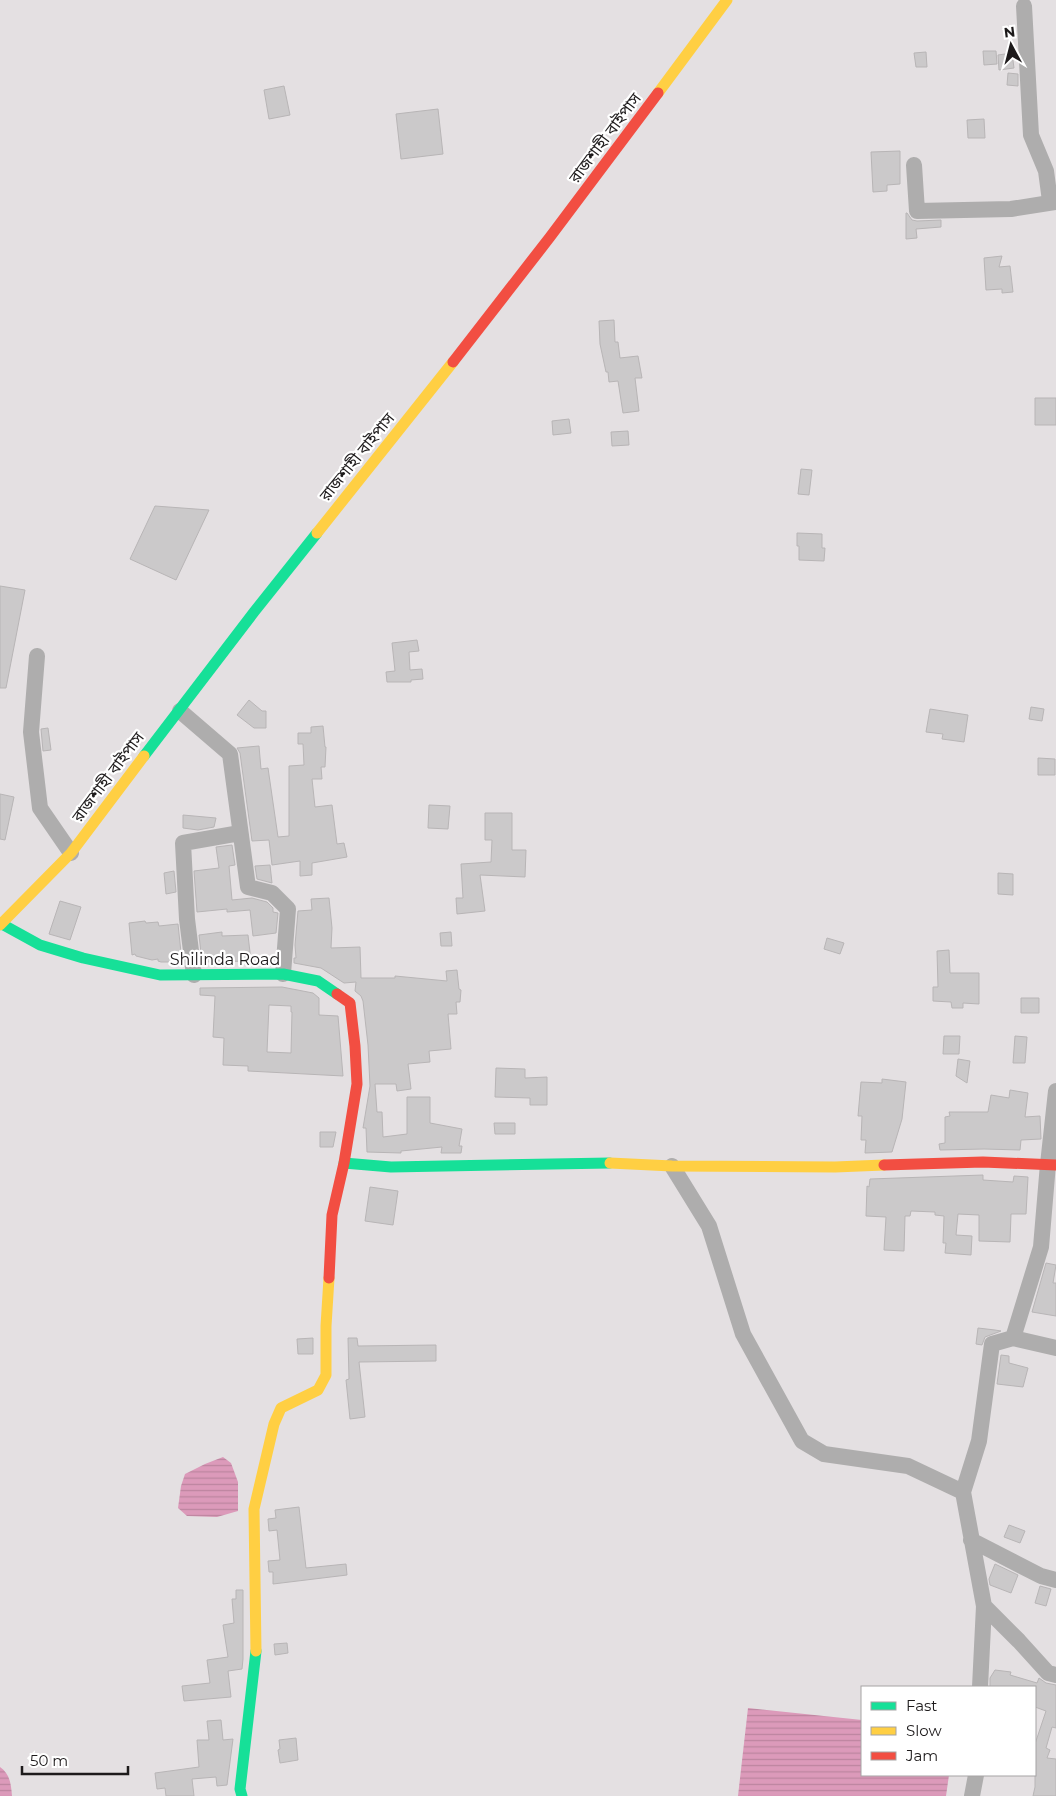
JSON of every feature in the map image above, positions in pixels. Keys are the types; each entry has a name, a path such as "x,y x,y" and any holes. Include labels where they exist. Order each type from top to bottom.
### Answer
{"main road":[{"name":"রাজশাহী বাইপাস","path":"1,924 70,853 260,604 404,425 550,237 727,0"},
{"name":"Shilinda Road","path":"1,924 40,945 83,958 160,975 283,974 318,981 350,1003 357,1084 344,1163"},
{"path":"242,1796 240,1789 256,1660 254,1509 274,1424 281,1408 318,1390 326,1375 326,1326 332,1215 344,1163 391,1166 601,1163 672,1166 835,1167 983,1162 1052,1164"}],"street":[{"path":"914,164 917,211 1011,209 1053,201 1046,170 1031,135 1024,6"},
{"path":"37,656 31,732 40,808 70,853"},
{"path":"180,711 230,754 248,887 272,893 288,909 283,974"},
{"path":"194,975 187,919 183,843 240,833"},
{"path":"1013,1338 1041,1247 1052,1164 1056,1091"},
{"path":"672,1166 709,1226 743,1334 802,1441 824,1454 908,1466 962,1492"},
{"path":"980,1686 984,1606 962,1492 979,1441 992,1344 1013,1338 1056,1348"},
{"path":"971,1540 1041,1576 1056,1580"},
{"path":"984,1606 1019,1640 1048,1673 1056,1675"},
{"path":"972,1796 976,1776"}],"shaded area":[{"path":"223,1457 231,1463 238,1482 238,1511 217,1517 187,1516 178,1508 185,1474"},
{"path":"748,1708 861,1720 861,1776 949,1776 946,1796 738,1796"},
{"path":"0,1767 8,1776 12,1796 0,1796"}],"building":[{"path":"983,51 996,51 997,64 984,65"},
{"path":"926,52 927,67 916,67 914,53"},
{"path":"1012,53 1014,68 999,70 998,55"},
{"path":"1008,73 1018,74 1018,86 1007,85"},
{"path":"284,86 290,115 269,119 264,90"},
{"path":"438,109 443,154 401,159 396,114"},
{"path":"984,119 985,138 968,138 967,120"},
{"path":"900,151 900,184 887,185 887,191 873,192 871,152"},
{"path":"906,213 912,220 917,221 941,220 941,227 916,229 917,238 906,239"},
{"path":"1002,256 999,267 1010,266 1013,292 1002,293 1002,289 986,290 984,258"},
{"path":"614,320 615,342 618,342 620,358 638,356 642,378 635,378 639,411 623,413 618,381 609,382 608,372 606,372 600,344 599,321"},
{"path":"1035,398 1056,398 1056,425 1035,425"},
{"path":"569,419 571,433 553,435 552,421"},
{"path":"628,431 629,445 612,446 611,432"},
{"path":"801,469 812,470 809,495 798,494"},
{"path":"155,506 209,510 176,580 130,559"},
{"path":"797,533 822,534 822,548 825,548 824,561 799,560"},
{"path":"0,586 25,590 6,688 0,688"},
{"path":"417,640 419,651 409,652 410,670 422,669 423,679 411,680 411,682 387,682 386,672 395,671 392,643"},
{"path":"249,700 262,711 266,711 266,728 254,728 237,715"},
{"path":"1031,707 1044,709 1042,721 1029,719"},
{"path":"930,709 968,715 964,742 942,739 943,734 926,732"},
{"path":"323,726 326,747 325,767 321,767 322,779 312,779 315,807 332,805 337,844 344,843 347,857 312,863 312,875 300,876 300,861 272,865 269,840 252,841 240,753 237,748 259,746 261,769 268,768 278,837 289,836 289,766 304,765 303,744 298,744 298,733 311,733 311,727"},
{"path":"48,728 51,750 43,751 41,729"},
{"path":"1038,758 1055,759 1055,775 1038,775"},
{"path":"0,794 14,797 5,840 0,839"},
{"path":"429,805 450,806 448,829 428,828"},
{"path":"485,813 512,813 512,850 526,850 525,877 480,875 485,911 457,914 456,898 463,898 461,864 491,862 492,840 485,840"},
{"path":"183,815 216,818 214,827 198,830 183,828"},
{"path":"232,845 235,865 229,866 232,900 252,898 267,902 273,908 273,912 278,913 276,933 253,936 250,910 227,912 227,909 197,912 194,871 219,868 216,847"},
{"path":"270,865 272,883 257,879 255,866"},
{"path":"174,871 176,892 166,894 164,873"},
{"path":"998,873 1013,874 1013,895 998,894"},
{"path":"329,898 332,928 331,948 360,947 361,978 395,978 395,976 447,981 446,971 457,970 459,989 461,990 460,1002 456,1002 457,1014 448,1014 451,1049 429,1051 430,1062 408,1064 411,1089 397,1091 396,1084 375,1084 377,1112 382,1112 383,1137 407,1134 407,1097 430,1097 430,1123 462,1129 459,1146 462,1146 461,1153 441,1153 442,1147 401,1151 401,1153 367,1152 366,1128 363,1128 370,1086 368,1045 363,1001 361,996 355,991 356,982 344,983 321,968 294,963 294,958 296,958 295,945 298,911 312,910 311,899"},
{"path":"60,901 81,907 70,940 49,934"},
{"path":"145,921 146,923 158,922 159,926 178,924 182,962 161,962 158,959 152,960 136,956 135,954 132,955 129,923"},
{"path":"222,932 222,936 248,935 251,961 202,962 199,935"},
{"path":"451,932 452,946 441,946 440,933"},
{"path":"827,938 844,943 840,954 824,949"},
{"path":"949,950 950,973 979,973 979,1004 963,1003 963,1008 952,1008 951,1002 933,1001 933,987 938,987 937,951"},
{"path":"282,987 313,993 319,998 319,1015 338,1016 343,1076 248,1071 248,1066 223,1065 224,1038 213,1037 215,996 200,995 200,988","holes":["269,1005 291,1006 291,1053 267,1052"]},
{"path":"1021,998 1039,998 1039,1013 1021,1013"},
{"path":"944,1036 960,1036 959,1054 943,1054"},
{"path":"1015,1036 1027,1037 1025,1063 1013,1063"},
{"path":"958,1059 970,1061 967,1083 956,1076"},
{"path":"496,1068 525,1069 525,1078 547,1077 547,1105 530,1105 530,1098 495,1097"},
{"path":"882,1079 906,1082 902,1119 892,1152 865,1153 866,1140 861,1140 862,1116 858,1116 861,1082 882,1083"},
{"path":"1010,1090 1028,1093 1025,1117 1040,1116 1041,1139 1021,1140 1020,1150 940,1150 939,1144 945,1143 945,1117 950,1116 949,1112 988,1112 991,1095 1009,1098"},
{"path":"494,1123 515,1123 515,1134 495,1134"},
{"path":"320,1132 336,1132 333,1147 320,1147"},
{"path":"983,1175 983,1180 1013,1182 1014,1176 1028,1177 1026,1214 1011,1214 1010,1242 979,1241 979,1215 958,1214 956,1235 972,1236 971,1255 945,1253 946,1243 943,1243 944,1216 935,1215 935,1212 911,1211 910,1216 905,1216 904,1251 884,1250 886,1217 866,1216 867,1186 869,1187 870,1179"},
{"path":"370,1187 398,1191 393,1225 365,1221"},
{"path":"1046,1263 1056,1265 1053,1283 1056,1283 1056,1316 1032,1312"},
{"path":"978,1328 1001,1331 985,1337 982,1345 976,1344"},
{"path":"313,1338 313,1354 298,1354 297,1339"},
{"path":"348,1338 357,1338 358,1346 436,1345 436,1361 359,1362 365,1417 350,1419 346,1380 349,1379"},
{"path":"1001,1355 1009,1356 1009,1363 1028,1368 1023,1387 997,1384"},
{"path":"299,1507 306,1568 346,1564 347,1575 273,1584 273,1572 269,1572 268,1561 280,1560 277,1530 269,1531 268,1519 276,1518 275,1510"},
{"path":"1009,1525 1025,1531 1020,1543 1004,1537"},
{"path":"995,1564 1018,1575 1011,1593 990,1585 989,1579"},
{"path":"1040,1586 1051,1589 1046,1606 1035,1603"},
{"path":"236,1590 243,1590 243,1659 242,1669 228,1671 231,1697 184,1701 182,1686 210,1683 207,1660 228,1657 223,1625 234,1623 232,1599 236,1599"},
{"path":"287,1643 288,1653 275,1655 274,1644"},
{"path":"995,1670 1011,1672 1010,1675 1037,1683 1039,1678 1046,1683 1056,1685 1056,1728 1052,1727 1046,1748 1050,1750 1047,1758 1056,1759 1056,1796 1033,1796 1036,1776 1036,1741 1046,1711 1036,1707 1036,1686 990,1686 990,1678"},
{"path":"221,1720 223,1740 233,1739 227,1785 217,1786 216,1777 192,1779 194,1796 166,1796 165,1788 157,1789 155,1773 199,1767 197,1740 209,1740 207,1721"},
{"path":"296,1738 298,1760 280,1763 279,1740"}],"traffic: fast":[{"path":"144,756 317,533"},
{"path":"0,923 40,945 83,958 160,975 283,974 318,981 337,994"},
{"path":"344,1163 391,1167 610,1163"},
{"path":"242,1796 240,1789 256,1651"}],"traffic: slow":[{"path":"658,93 727,0"},
{"path":"317,533 453,362"},
{"path":"0,925 71,853 144,756"},
{"path":"610,1163 672,1166 835,1167 884,1165"},
{"path":"256,1651 254,1509 274,1424 281,1408 318,1390 326,1375 326,1326 329,1278"}],"traffic: jam":[{"path":"453,362 658,93"},
{"path":"329,1278 332,1215 344,1163 357,1084 350,1003 337,994"},
{"path":"884,1165 983,1162 1056,1165"}]}
